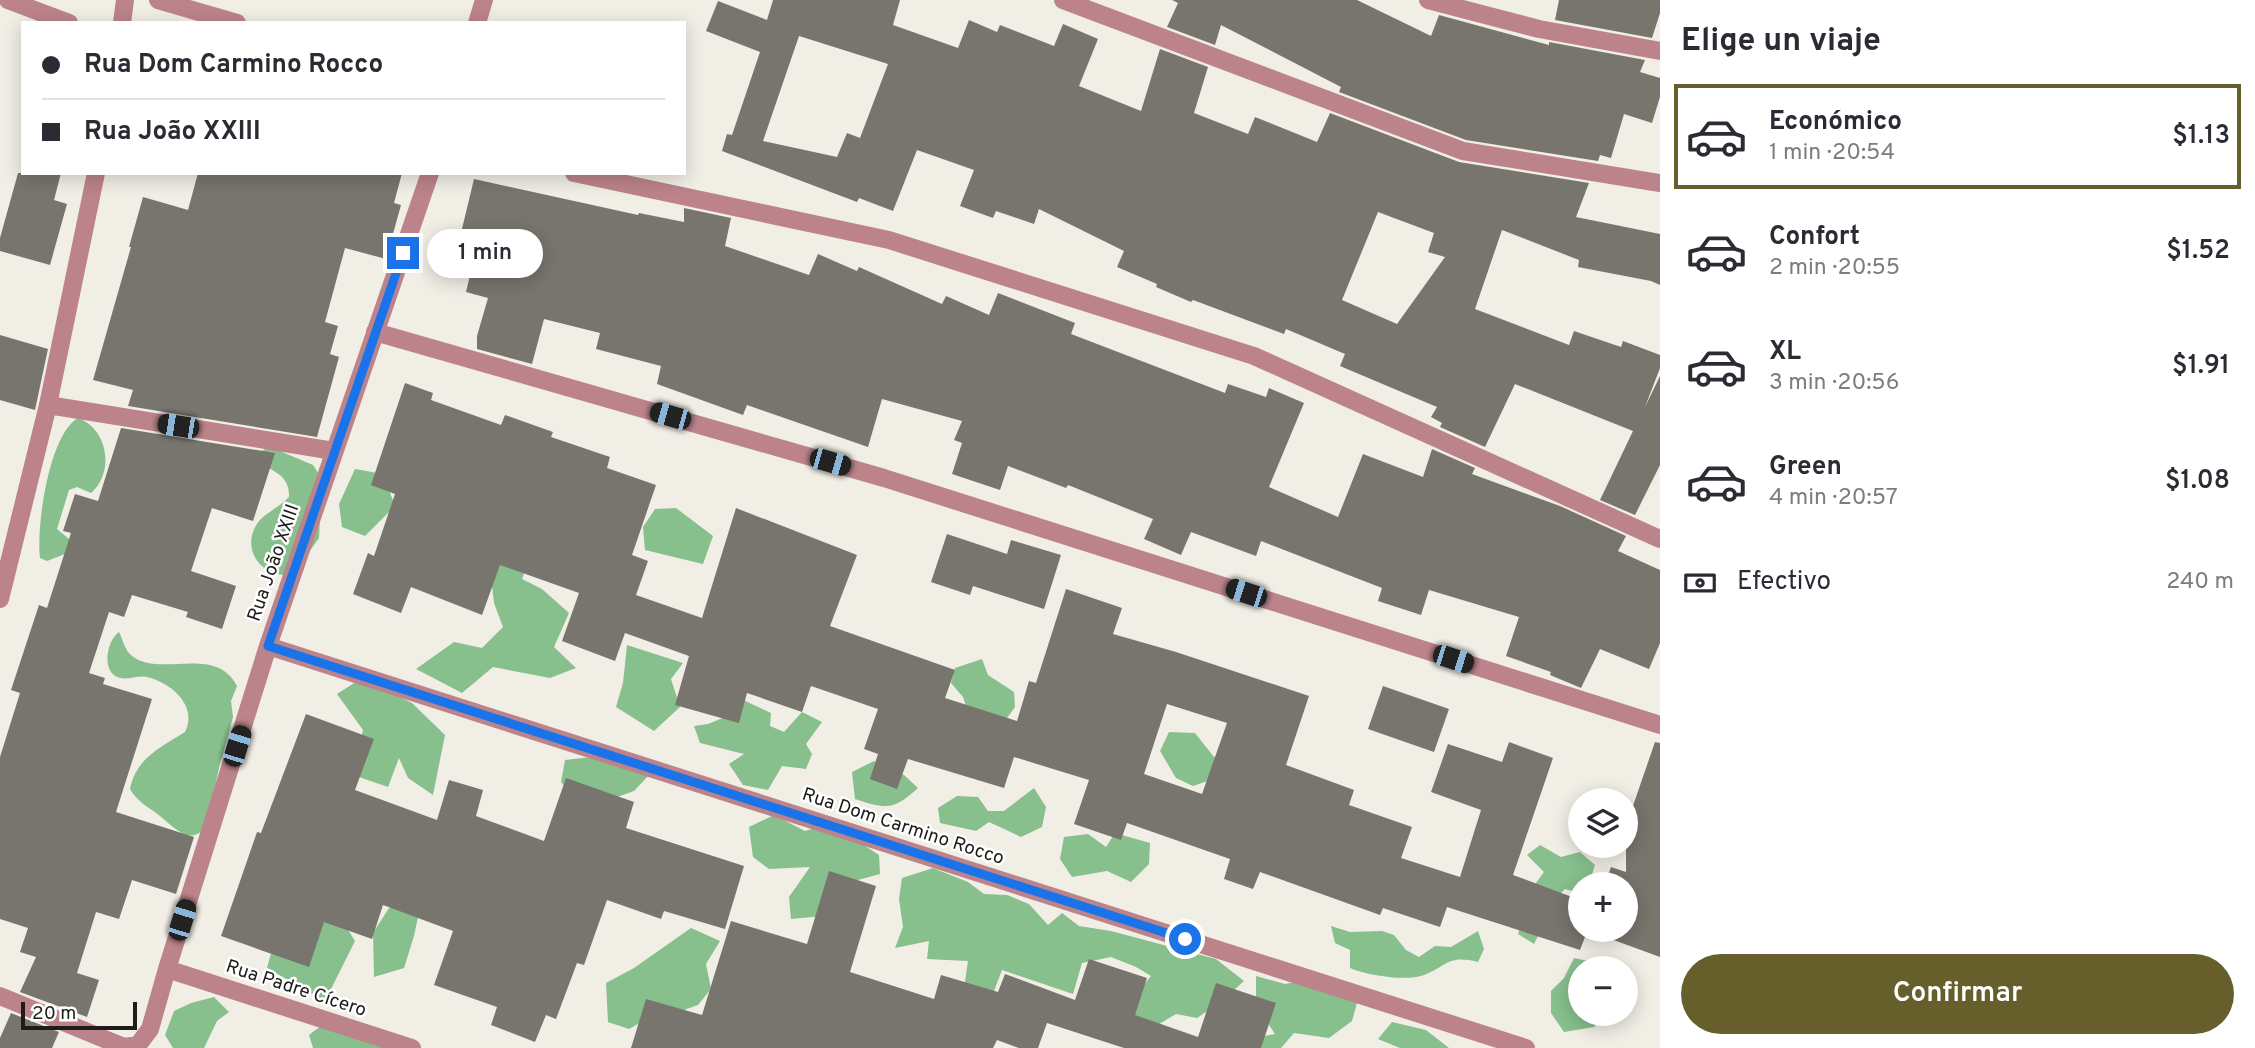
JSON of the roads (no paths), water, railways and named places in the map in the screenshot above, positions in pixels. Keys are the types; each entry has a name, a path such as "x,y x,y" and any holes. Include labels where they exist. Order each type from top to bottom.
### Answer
{"street":[{"path":"8,0 64,21"},
{"path":"122,21 125,0"},
{"path":"158,0 230,21"},
{"path":"478,21 484,0"},
{"path":"1063,0 1463,151 1660,183"},
{"path":"1428,0 1539,29 1660,51"},
{"path":"0,600 48,405 96,175"},
{"name":"Rua João XXIII","path":"0,996 124,1047 138,1045 150,1029 268,646 429,175"},
{"path":"583,175 889,240 1254,356 1660,539"},
{"path":"375,332 884,478 1660,725"},
{"path":"48,405 334,452"},
{"name":"Rua Dom Carmino Rocco","path":"268,646 1526,1048"},
{"name":"Rua Padre Cícero","path":"167,969 412,1048"}]}
